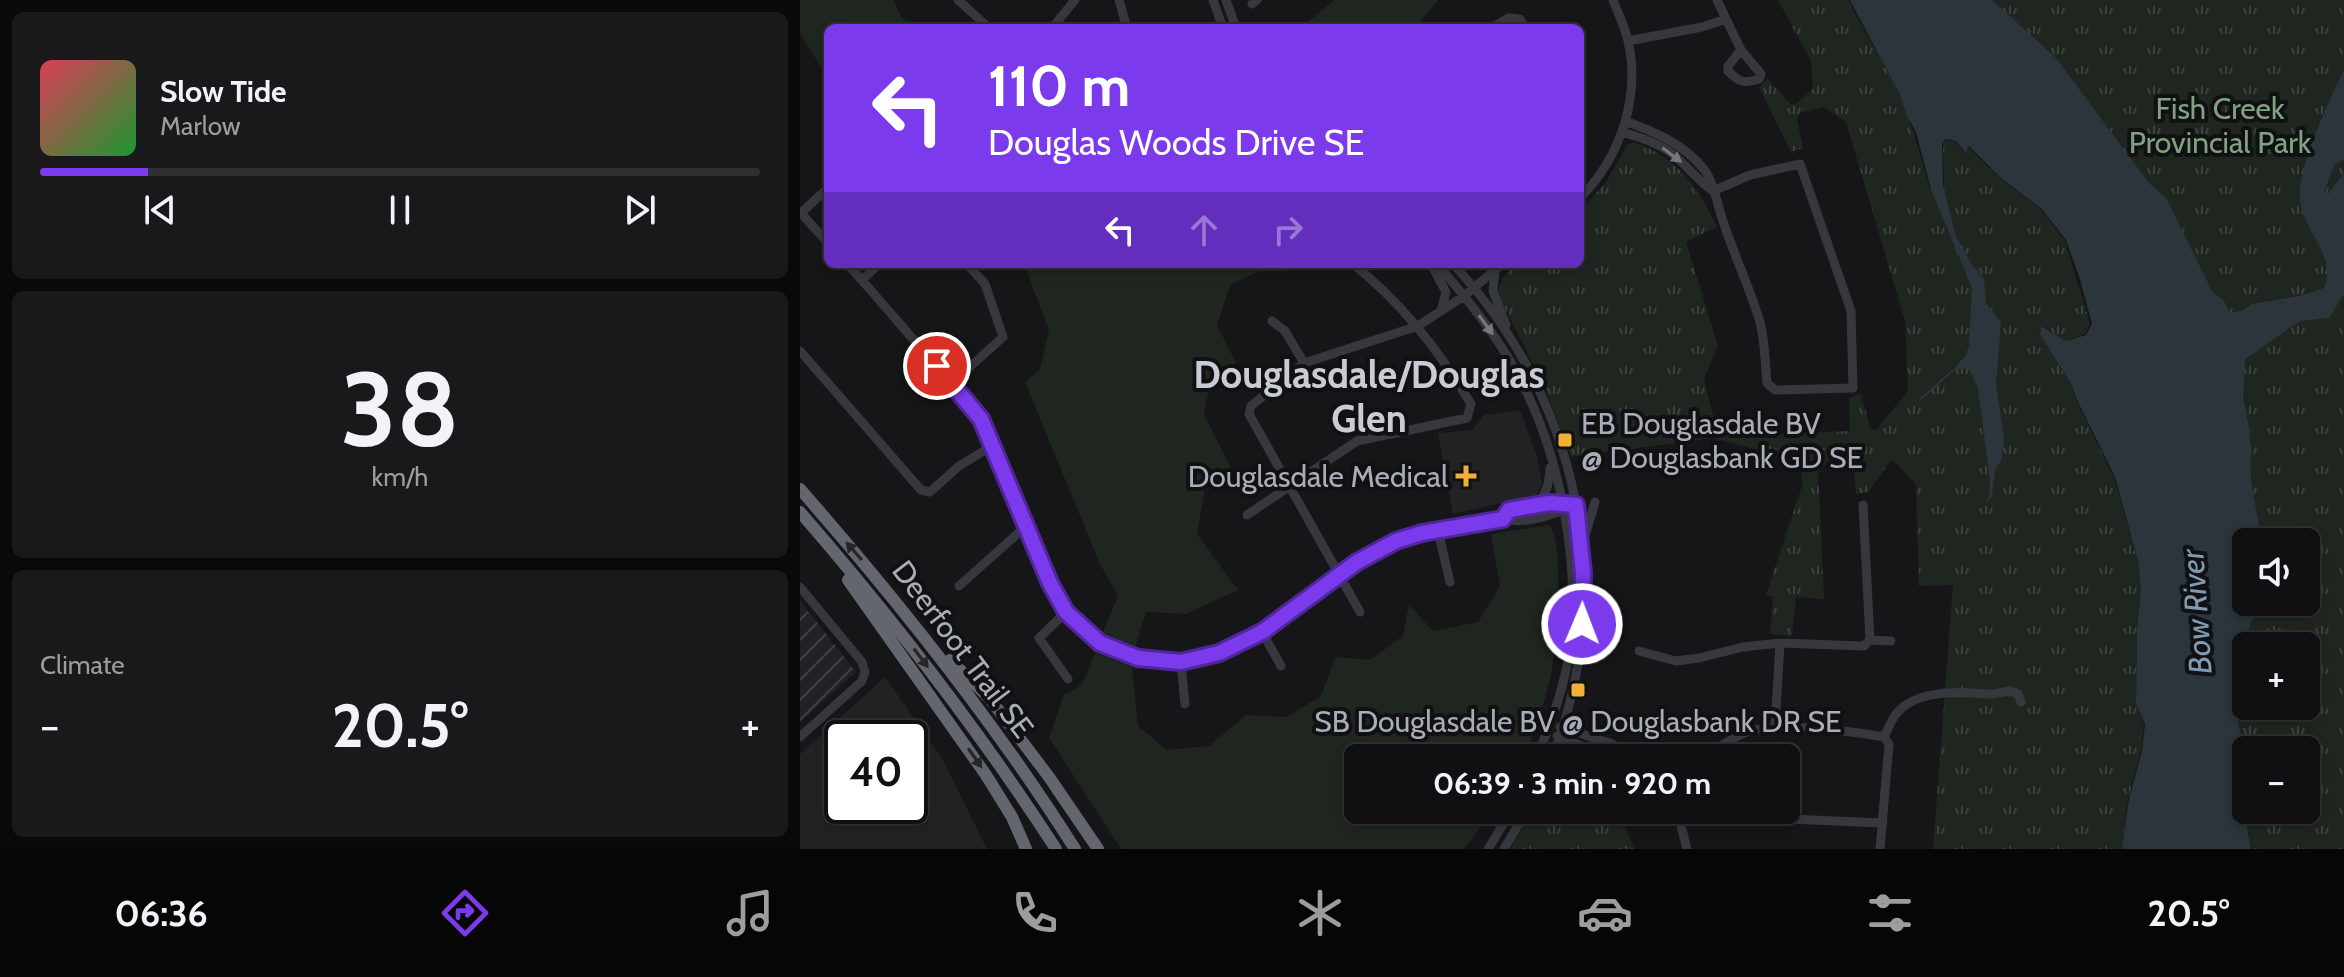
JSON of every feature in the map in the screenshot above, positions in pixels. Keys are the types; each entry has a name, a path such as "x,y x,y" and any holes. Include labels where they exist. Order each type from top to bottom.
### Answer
{"highway":[{"name":"Deerfoot Trail SE","path":"800,489 921,633 981,711 1075,849"},
{"name":"Deerfoot Trail SE","path":"800,512 909,641 968,719 1056,849"},
{"path":"800,512 986,775 1012,817 1026,849"},
{"path":"921,633 990,699 1098,849"}],"street":[{"path":"958,0 985,24"},
{"path":"1055,24 1075,0"},
{"path":"1119,0 1126,24"},
{"path":"1213,0 1222,24"},
{"path":"1226,0 1235,24"},
{"path":"1584,193 1600,174 1624,126 1630,98 1628,41 1613,0"},
{"path":"1717,0 1741,50"},
{"path":"1498,24 1509,18 1520,19 1523,24"},
{"path":"1628,41 1726,19"},
{"path":"1624,126 1670,153 1713,191 1761,325 1767,383 1775,390 1853,388 1851,311 1800,164 1750,175 1713,191"},
{"path":"824,192 800,213 824,239"},
{"path":"851,268 981,419 1025,527 1066,612 1082,629 1114,650 1145,659 1181,662 1219,653 1262,632 1357,562 1396,541 1503,519 1538,518 1576,505"},
{"path":"862,280 875,268"},
{"path":"952,383 1003,337 985,284 971,268"},
{"path":"1247,515 1357,441 1467,418 1471,404 1418,326 1358,268"},
{"path":"1433,268 1446,292 1441,311"},
{"path":"1440,268 1514,367 1533,407 1563,507 1572,610 1568,659 1542,744"},
{"path":"1457,268 1475,287 1507,332 1535,379 1566,458 1576,505 1582,550 1581,644 1576,682 1558,744"},
{"path":"1360,612 1337,576 1249,414 1251,406 1304,363 1418,326 1464,296 1498,268"},
{"path":"1499,268 1493,291 1507,332"},
{"path":"1272,321 1285,331 1304,363"},
{"path":"800,351 921,490 930,492 959,466 992,446"},
{"path":"1537,504 1549,484 1551,462"},
{"path":"1582,550 1595,502"},
{"path":"1503,519 1509,510 1537,504 1563,507"},
{"path":"1863,505 1870,640"},
{"path":"959,586 1025,527"},
{"path":"1438,531 1450,582"},
{"path":"800,587 862,662 865,672 862,681 800,737"},
{"path":"1066,612 1039,638 1068,679"},
{"path":"1262,632 1281,666"},
{"path":"1639,651 1676,661 1780,643 1864,646 1870,640 1891,641"},
{"path":"1775,727 1780,643"},
{"path":"1181,662 1185,704"},
{"path":"1884,737 1894,716 1902,708 1928,697 1948,692 1993,694 2008,691 2018,694 2021,702"},
{"path":"1549,728 1563,727 1612,744"},
{"path":"1724,744 1749,732 1775,727 1884,737 1889,744 1880,849"},
{"path":"1549,728 1560,738 1577,744"},
{"path":"1800,820 1883,823"},
{"path":"1488,849 1503,824"},
{"path":"1504,849 1519,824"},
{"path":"1681,824 1687,849"}],"shaded area":[{"path":"1520,410 1537,456 1542,483 1537,495 1453,514 1438,433 1472,430 1484,415"},
{"path":"800,601 856,672 800,722"},
{"path":"885,677 915,720 838,720"},
{"path":"824,732 824,824 928,824 928,738 942,758 987,849 800,849 800,754"}],"green space":[{"path":"800,0 894,0 901,17 910,24 824,24 824,72 800,33"},
{"path":"1334,0 1438,0 1418,24 1306,24"},
{"path":"1778,0 1849,0 1899,94 1930,189 1944,185 1943,145 1945,140 1955,142 1966,154 1969,148 1999,177 2041,209 2065,241 2090,324 2085,334 2066,341 2042,326 2039,334 2072,385 2076,400 2114,478 2138,562 2141,589 2136,704 2144,724 2141,750 2128,799 2122,849 1933,849 1953,585 1919,586 1916,484 1892,459 1868,492 1856,494 1852,452 1831,458 1818,471 1824,599 1796,597 1792,636 1770,634 1773,597 1766,595 1803,483 1799,460 1712,438 1571,457 1545,387 1499,297 1501,282 1513,268 1584,268 1584,207 1606,182 1627,145 1633,142 1674,164 1694,186 1717,227 1686,242 1718,346 1704,379 1715,424 1758,435 1850,431 1849,398 1861,394 1871,430 1876,430 1908,391 1905,321 1846,122 1823,107 1800,113 1797,119 1803,148 1791,152 1759,87 1768,79 1790,104 1796,104 1813,89 1811,61"},
{"name":"Fish Creek Provincial Park","path":"1959,0 2344,0 2344,849 2252,849 2247,824 2320,824 2320,736 2241,736 2239,720 2320,720 2320,632 2249,632 2249,616 2320,616 2320,528 2239,528"},
{"path":"1026,268 1286,268 1286,271 1259,271 1230,285 1217,325 1236,363 1210,382 1204,415 1236,477 1205,488 1197,534 1238,590 1186,614 1146,612 1135,648 1103,632 1118,596 1100,564 1025,382 1040,369 1049,330"},
{"path":"1549,525 1554,536 1558,575 1555,648 1547,690 1529,744 1344,744 1344,824 1483,824 1464,849 1121,849 1049,738 1064,694 1081,684 1095,652 1132,667 1138,726 1167,750 1209,746 1246,715 1286,717 1321,696 1335,657 1370,660 1403,636 1409,605 1433,631 1478,622 1500,586 1491,534"},
{"path":"1525,824 1623,824 1634,849 1510,849"}],"water":[{"name":"Bow River","path":"1850,0 1992,0 2056,58 2149,183 2166,198 2212,291 2224,301 2230,313 2242,311 2251,304 2300,296 2324,288 2327,266 2302,212 2300,188 2315,135 2344,71 2344,159 2334,165 2324,192 2328,194 2344,173 2344,294 2329,318 2300,321 2245,359 2243,397 2250,433 2251,481 2259,528 2232,528 2232,616 2253,616 2248,632 2232,632 2232,720 2238,720 2241,736 2232,736 2232,824 2247,824 2251,849 2122,849 2145,724 2136,704 2141,589 2138,561 2115,477 2072,385 2040,335 2041,326 2066,341 2086,335 2092,324 2080,279 2066,240 2042,209 2000,177 1969,146 1966,153 1956,141 1945,139 1942,145 1943,186 1956,236 1970,262 1984,279 1986,303 2001,323 1996,384 2004,437 2002,459 1995,470 1992,496 1986,503 1990,481 1978,388 1969,368 1952,371 1966,355 1969,345 1972,288 1931,189 1916,132"}],"waterway":[{"path":"1920,400 1952,371"}],"place":[{"name":"EB Douglasdale BV @ Douglasbank GD SE","path":"1565,440"},
{"name":"Douglasdale Medical","path":"1466,476"},
{"name":"SB Douglasdale BV @ Douglasbank DR SE","path":"1578,690"}],"district":[{"name":"Douglasdale/Douglas Glen","path":"1369,396"}],"route":[{"path":"937,366 981,419 1025,527 1066,612 1082,629 1114,650 1138,658 1181,662 1219,653 1262,632 1357,562 1396,541 1422,533 1503,519 1509,510 1549,503 1576,505 1582,550 1582,624"}]}
